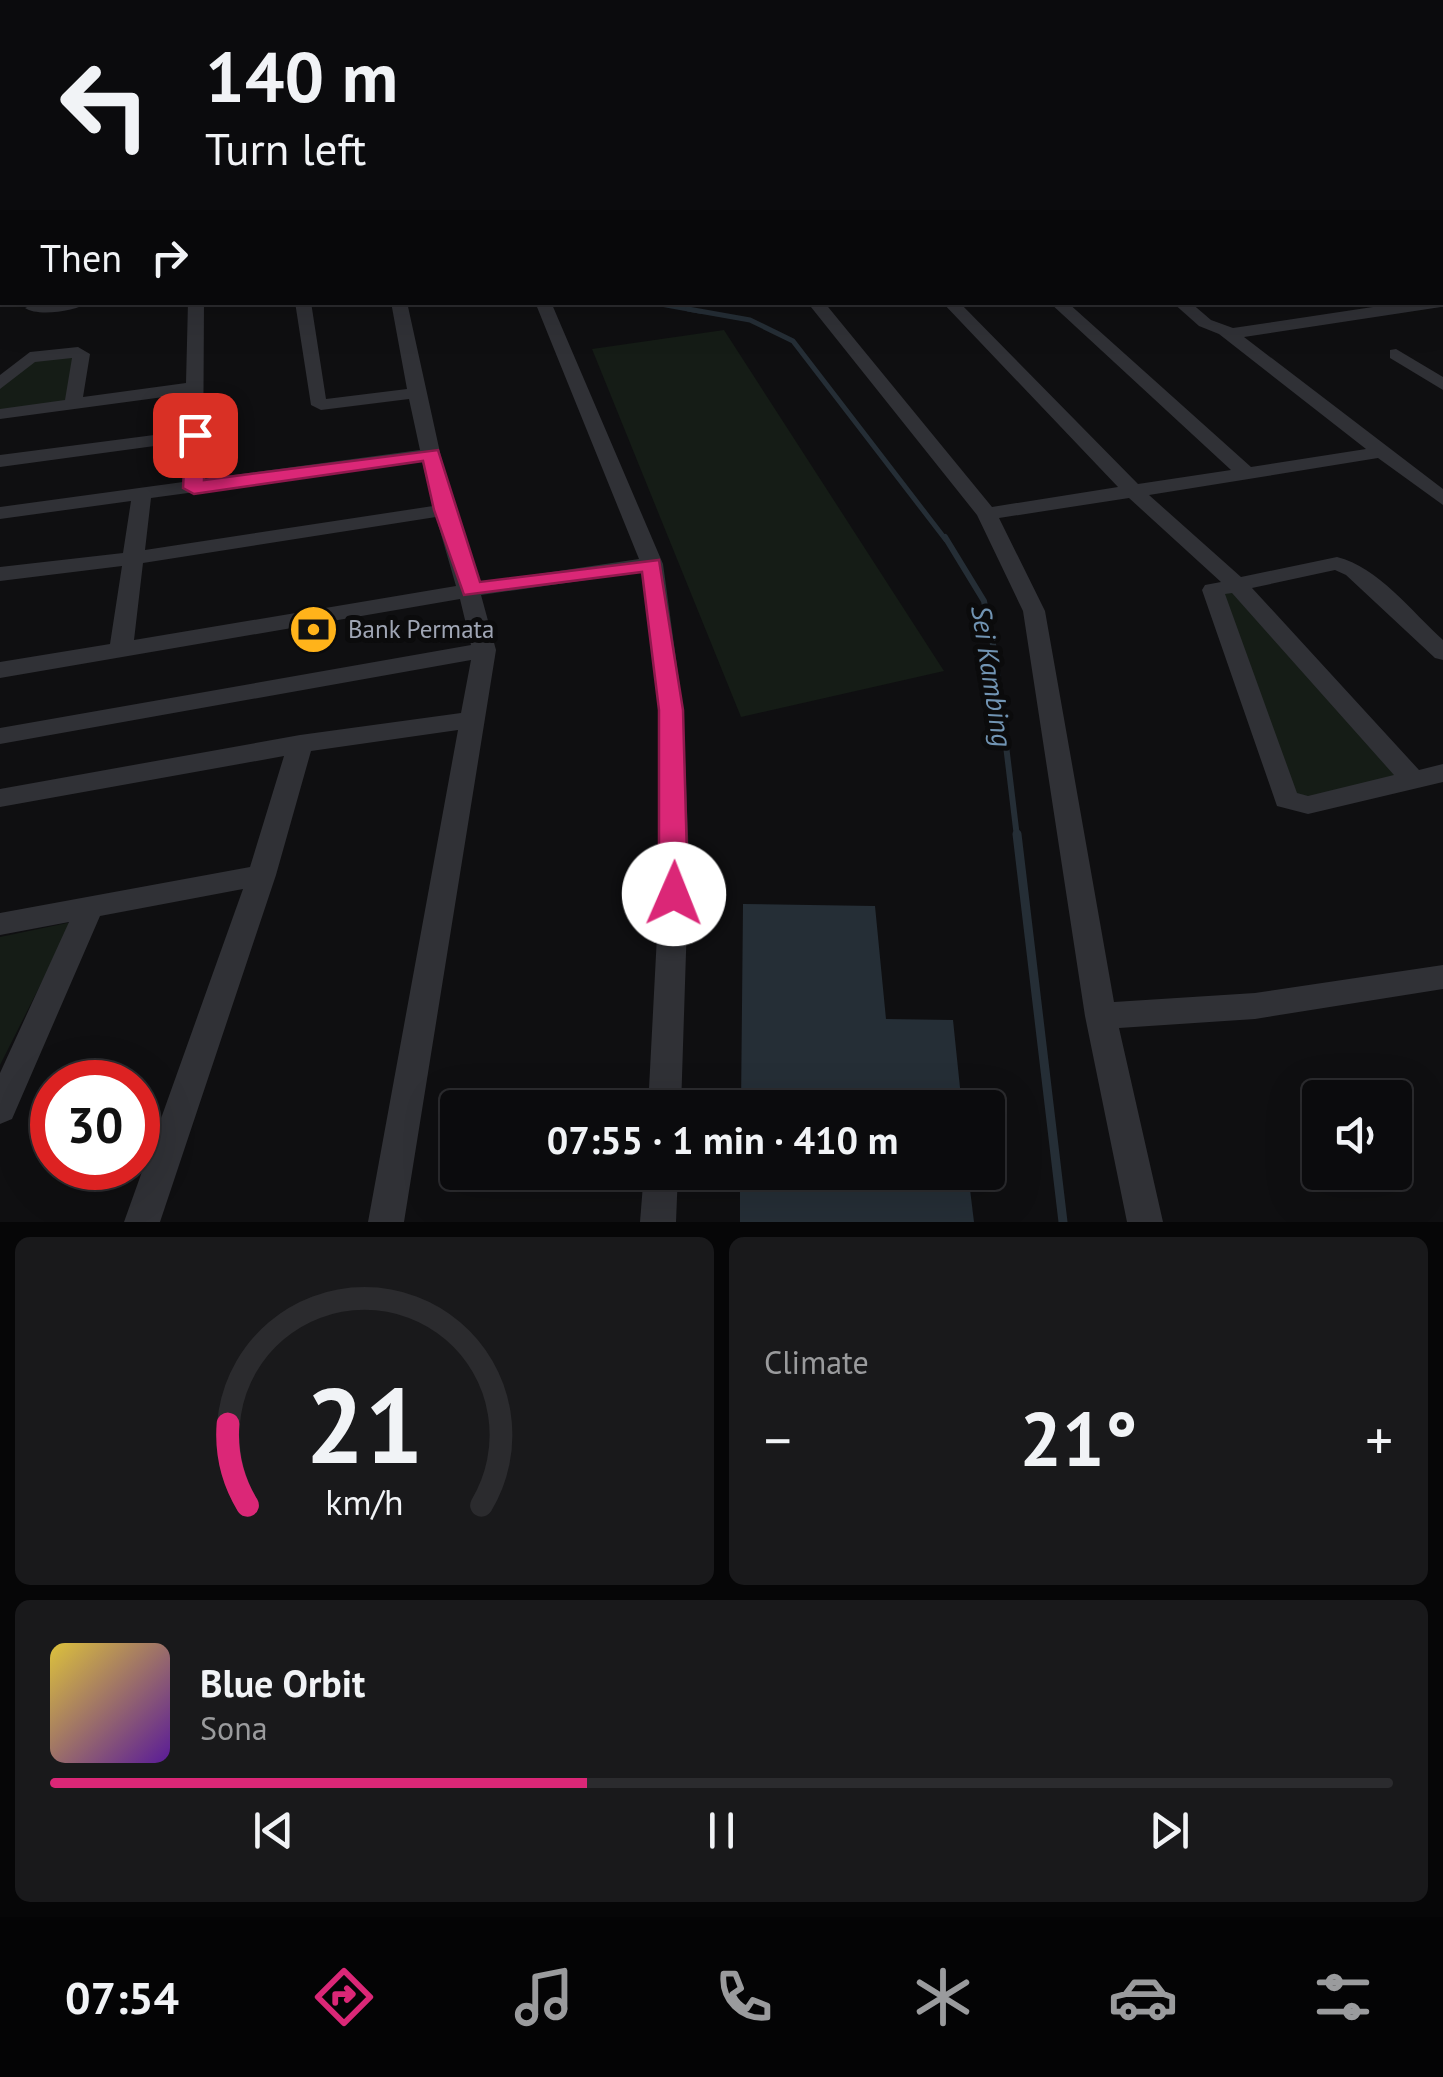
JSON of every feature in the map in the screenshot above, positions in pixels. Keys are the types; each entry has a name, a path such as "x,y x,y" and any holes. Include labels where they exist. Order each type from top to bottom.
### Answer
{"street":[{"path":"33,308 58,305"},
{"path":"194,488 196,305"},
{"path":"303,305 317,402 321,405 415,394"},
{"path":"386,1222 484,650 472,590 445,510 415,394 400,305"},
{"path":"544,305 652,564 671,710 675,859 665,1090"},
{"path":"817,305 987,514 1034,611 1101,1016 1145,1222"},
{"path":"953,305 1133,492 1236,584 1414,781"},
{"path":"1061,305 1246,473"},
{"path":"1184,305 1206,323 1228,332 1443,499"},
{"path":"1203,305 1221,320 1228,332"},
{"path":"1355,305 1367,313"},
{"path":"1228,332 1422,305"},
{"path":"0,384 30,356 78,352 81,354 74,404"},
{"path":"1396,354 1443,386"},
{"path":"0,414 196,386"},
{"path":"0,460 195,435"},
{"path":"987,514 1382,452"},
{"path":"0,514 431,454"},
{"path":"121,650 142,494"},
{"path":"0,574 134,558 445,510"},
{"path":"1443,652 1344,565 1328,563 1216,588 1214,592 1286,799 1308,804 1443,774"},
{"path":"0,670 472,590 652,564"},
{"path":"0,736 484,650"},
{"path":"0,798 300,744 474,719"},
{"path":"142,1222 262,875 300,744"},
{"path":"0,924 262,875"},
{"path":"0,1110 89,909"},
{"path":"1101,1016 1255,1006 1443,976"},
{"path":"658,1222 659,1190"}],"shaded area":[{"path":"724,330 944,671 741,717 592,349"},
{"path":"78,354 72,403 0,413 0,386 28,360"},
{"path":"1236,585 1406,778 1293,801 1219,588"},
{"path":"743,904 875,906 886,1019 953,1020 960,1090 741,1090"},
{"path":"72,922 0,1065 0,937"},
{"path":"740,1190 970,1190 974,1222 740,1222"}],"waterway":[{"name":"Sei Kambing","path":"664,305 702,312"},
{"name":"Sei Kambing","path":"688,309 750,320 793,341 946,540"},
{"name":"Sei Kambing","path":"945,537 984,601 995,654 1017,837"},
{"name":"Sei Kambing","path":"1017,834 1063,1222"}],"place":[{"name":"Bank Permata","path":"313,629"}],"route":[{"path":"195,435 194,488 431,454 472,590 652,564 671,710 674,894"}]}
